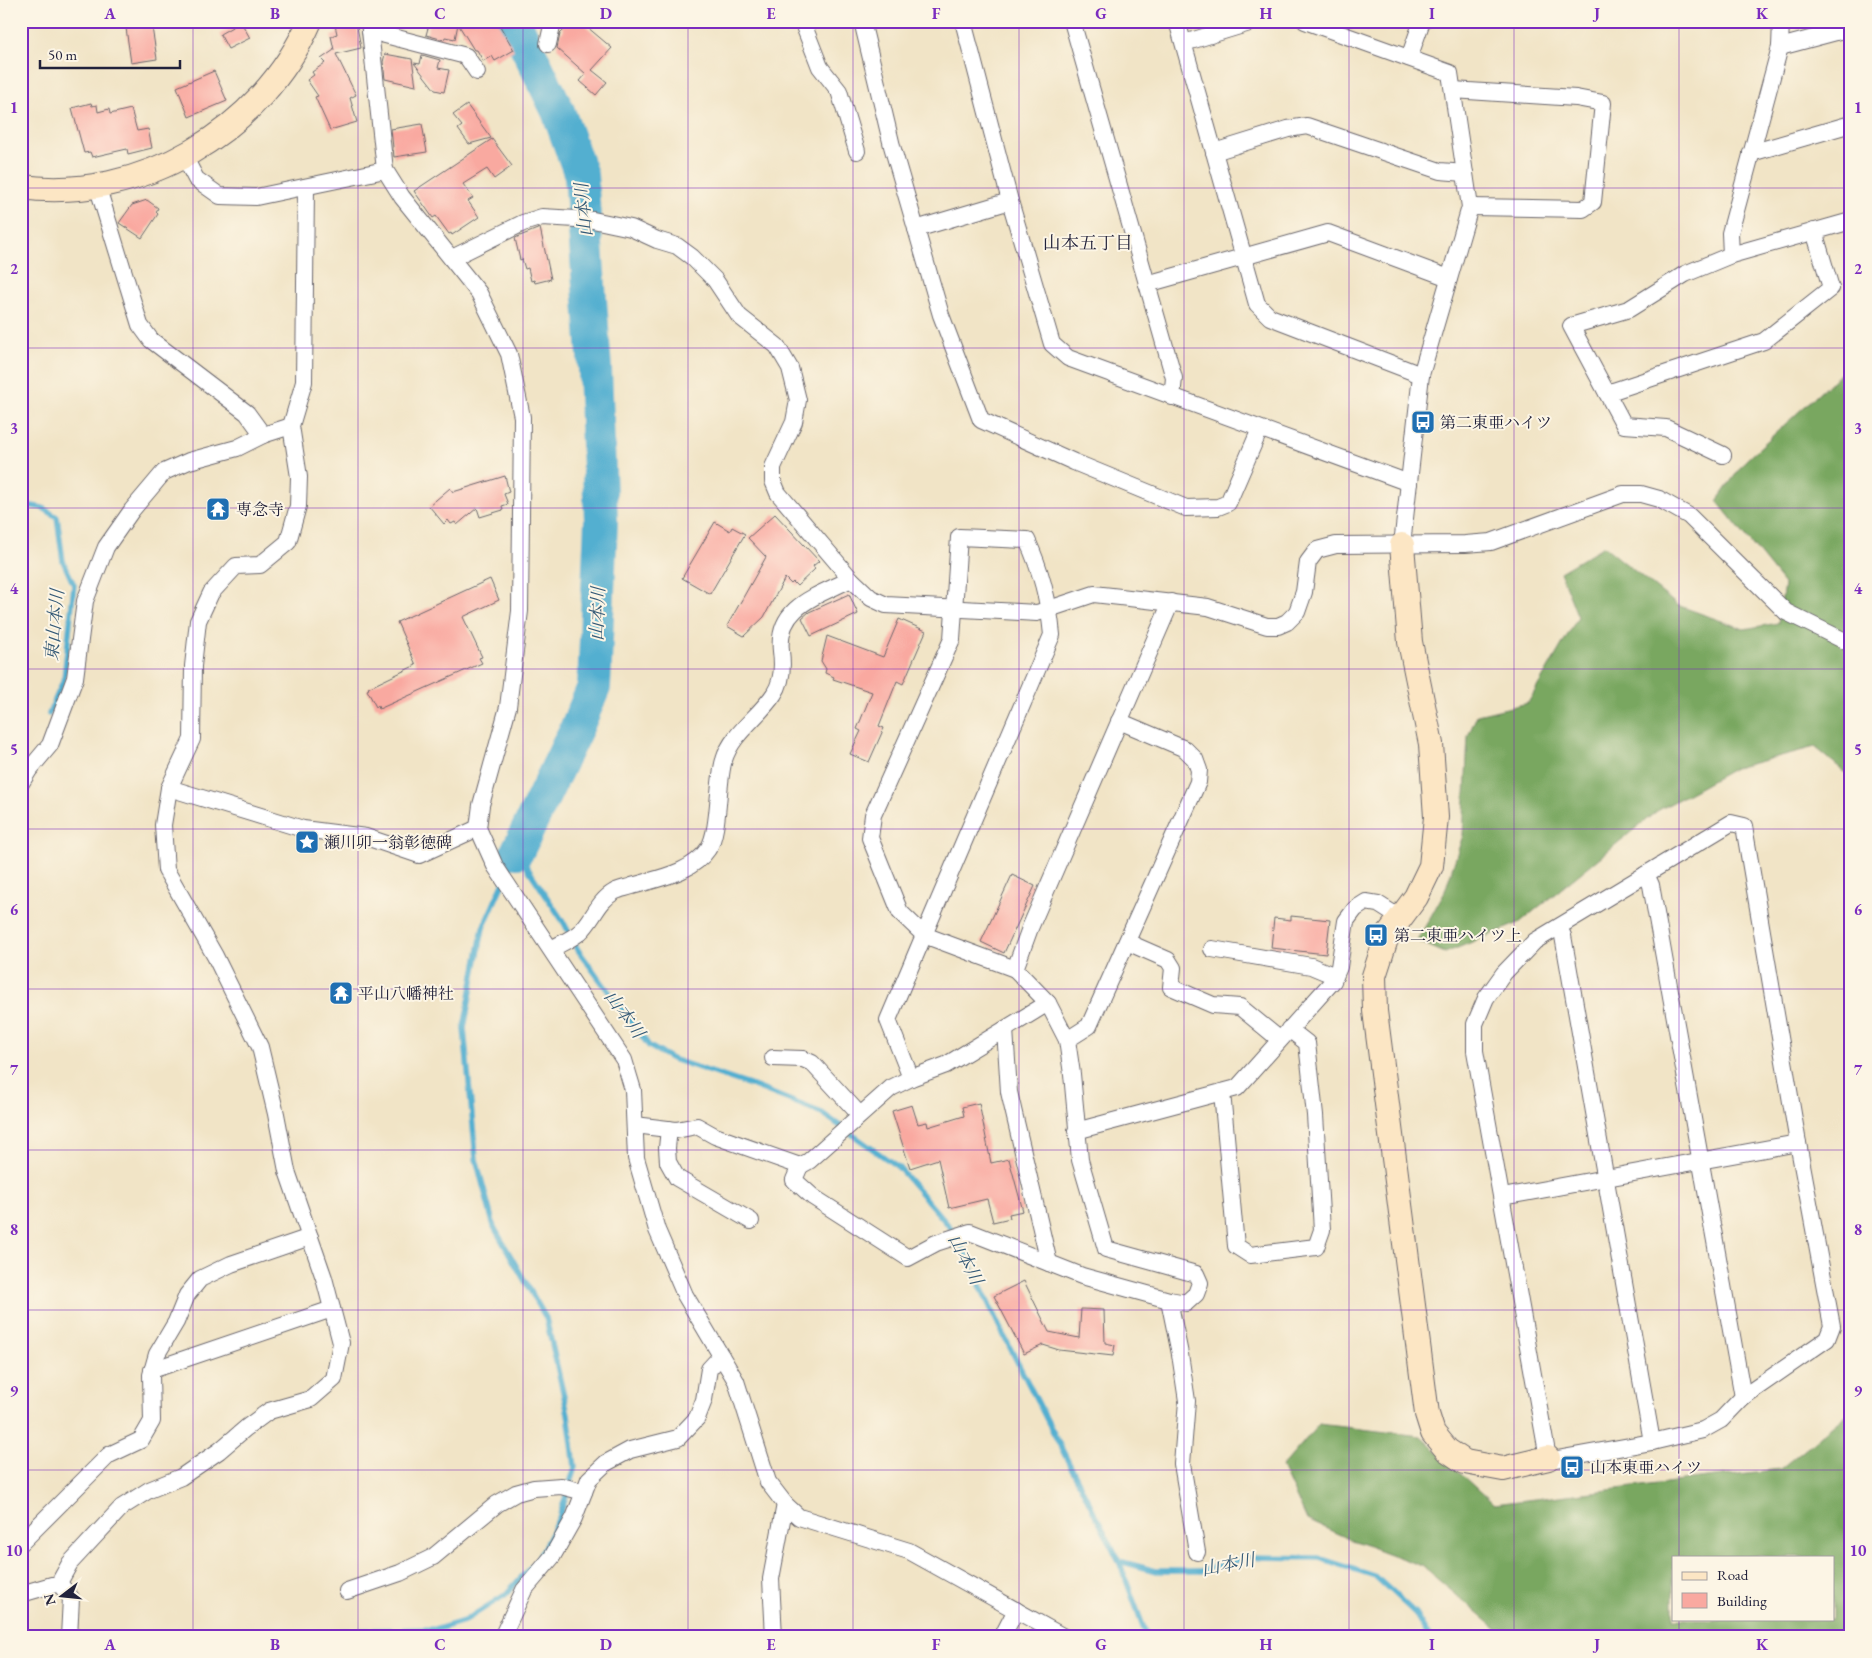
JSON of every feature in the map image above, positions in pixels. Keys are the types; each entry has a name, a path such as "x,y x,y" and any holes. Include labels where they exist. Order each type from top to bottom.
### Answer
{"street":[{"path":"21,187 70,190 97,185 148,172 184,156 217,136 249,110 271,85 300,44 310,21"},
{"path":"548,44 553,21"},
{"path":"802,21 820,67 839,91 856,151"},
{"path":"862,21 892,146 916,229 942,315 981,420 1074,462 1186,508 1218,507 1228,503 1260,429"},
{"path":"963,21 1010,202 1052,344 1068,358 1409,483"},
{"path":"1072,21 1174,378 1172,396"},
{"path":"1178,21 1257,304 1270,317 1421,375"},
{"path":"1184,43 1256,21"},
{"path":"1306,21 1450,73 1470,207 1421,375 1402,545 1410,642 1431,744 1436,817 1431,866 1416,897 1387,936 1374,976 1375,1010 1427,1414 1433,1433 1446,1450 1465,1462 1503,1470 1548,1458 1557,1459 1652,1442 1703,1430 1721,1420 1743,1397 1828,1339 1832,1326 1798,1143 1744,826 1731,824 1535,941 1504,973 1486,998 1475,1024 1475,1050 1548,1458"},
{"path":"1409,58 1422,21"},
{"path":"1731,255 1730,232 1780,48 1781,21"},
{"path":"477,72 466,56 370,26 385,170 402,197 479,293 509,354 522,417 520,611 508,706 481,805 478,828 495,866 624,1060 633,1090 636,1158 657,1230 685,1295 736,1381 768,1482 785,1504 799,1517 909,1551 1064,1637"},
{"path":"1780,48 1851,28"},
{"path":"1453,90 1576,98 1603,103 1593,202 1583,209 1470,207"},
{"path":"1751,153 1851,124"},
{"path":"1214,152 1288,129 1307,126 1440,171 1465,173"},
{"path":"184,156 196,179 220,196 256,197 385,170"},
{"path":"97,185 140,325 151,340 247,412 264,435"},
{"path":"21,1594 59,1583 70,1563 122,1508 149,1490 181,1477 219,1451 269,1411 311,1399 334,1379 341,1342 324,1278 286,1171 276,1114 260,1047 215,956 166,870 163,825 168,788 192,739 193,666 198,622 204,607 212,593 236,566 260,565 288,542 298,506 299,477 291,426 304,382 306,187"},
{"path":"916,229 1010,202"},
{"path":"452,258 523,223 542,217 590,219 631,228 657,240 677,246 715,280 739,316 777,346 790,368 798,400 794,422 773,467 773,481 778,493 851,579 871,598 886,604 1037,614 1094,594 1208,607 1267,626 1278,626 1287,622 1297,612 1304,592 1308,562 1317,550 1336,546 1491,542 1623,494 1641,494 1659,499 1689,516 1786,612 1851,644"},
{"path":"1723,455 1666,428 1624,425 1571,326 1629,309 1685,274 1731,255 1851,221"},
{"path":"1607,392 1764,342 1831,288 1814,232"},
{"path":"1147,284 1328,233 1450,278"},
{"path":"21,783 29,770 50,745 75,678 85,601 106,547 127,517 164,472 189,461 237,448 264,435 291,426"},
{"path":"911,1078 888,1020 924,935 1052,635 1050,608 1036,560 1027,540 959,537 952,639 873,815 870,838 900,912 924,935 1015,969 1048,1003 1067,1040 1080,1160 1106,1249 1196,1274 1200,1283 1196,1294 1186,1303 1168,1300 1082,1276 970,1232 936,1243 908,1258 813,1197 794,1180 800,1166 809,1161 891,1088 911,1078 946,1065 1048,1003"},
{"path":"550,949 580,932 601,904 614,892 680,871 698,862 710,847 723,760 726,753 774,694 781,680 780,639 785,621 798,606 851,579"},
{"path":"1015,969 1030,928 1171,602"},
{"path":"1067,1040 1090,1026 1198,782 1199,770 1195,760 1185,749 1119,721"},
{"path":"168,788 303,828 366,837 419,855 478,828"},
{"path":"1646,874 1651,886 1743,1397"},
{"path":"1076,1131 1236,1088 1332,981 1339,967 1346,921 1354,909 1366,902 1378,904 1400,918"},
{"path":"1559,927 1563,936 1652,1442"},
{"path":"1127,942 1168,960 1174,968 1171,986 1213,1005 1240,1007 1284,1034 1307,1043 1315,1115 1322,1230 1316,1247 1250,1256 1236,1246 1222,1092"},
{"path":"1212,949 1311,966 1335,976"},
{"path":"1005,1029 1009,1092 1049,1263"},
{"path":"773,1058 803,1059 812,1063 860,1115"},
{"path":"635,1125 676,1130 697,1126 716,1136 800,1166"},
{"path":"669,1129 668,1162 678,1178 751,1221"},
{"path":"1502,1198 1798,1143"},
{"path":"21,1543 109,1455 141,1440 152,1421 152,1370 157,1354 176,1322 187,1295 200,1279 231,1264 310,1237"},
{"path":"1168,1300 1180,1354 1186,1401 1182,1464 1197,1552"},
{"path":"152,1370 332,1309"},
{"path":"502,1637 524,1590 552,1557 569,1526 590,1479 606,1463 630,1450 678,1438 697,1418 704,1400 709,1369 721,1356"},
{"path":"347,1591 400,1573 433,1557 497,1504 516,1493 534,1488 561,1486 584,1492"},
{"path":"774,1637 772,1579 785,1504"},
{"path":"59,1583 71,1598 69,1637"},
{"path":"1002,1637 1016,1610"}],"green space":[{"path":"1851,364 1851,777 1815,747 1735,768 1657,811 1519,923 1445,953 1417,941 1445,891 1463,835 1468,736 1477,715 1528,703 1578,617 1560,572 1604,546 1677,605 1744,629 1778,623 1784,584 1717,501 1745,461"},
{"path":"1851,1411 1851,1637 1506,1637 1422,1566 1347,1538 1307,1520 1282,1467 1319,1424 1421,1436 1494,1504 1780,1469"}],"building":[{"path":"125,21 151,21 157,59 131,63"},
{"path":"337,21 356,21 361,48 336,54 356,95 350,98 357,122 330,130 315,97 318,96 307,80 314,75 312,72 325,63 321,59 334,50 331,36 337,34 335,25 338,24"},
{"path":"430,21 497,21 514,50 495,61 492,56 483,61 458,24 455,39 445,37 444,40 426,35"},
{"path":"563,21 580,21 612,48 592,70 607,82 596,95 580,81 586,74 557,48 560,34 564,30 562,28"},
{"path":"241,22 250,38 228,49 220,34"},
{"path":"385,54 412,59 416,86 385,79 383,62"},
{"path":"422,55 440,60 438,68 449,70 444,92 435,90 414,63 420,64"},
{"path":"214,71 227,101 189,117 177,87"},
{"path":"91,103 92,106 97,105 98,112 109,109 110,114 131,109 137,131 148,129 152,148 128,154 127,149 92,157 90,152 84,153 72,108"},
{"path":"467,105 491,138 469,144 458,129 462,126 453,115"},
{"path":"422,124 427,152 394,157 391,129"},
{"path":"492,139 512,166 494,179 487,169 463,184 473,198 468,201 479,217 452,235 451,233 449,234 436,216 433,218 414,191"},
{"path":"147,200 158,208 156,212 158,214 142,238 119,223 132,205"},
{"path":"540,228 551,279 535,283 534,280 531,281 528,268 525,269 522,259 520,260 515,238"},
{"path":"505,476 509,492 504,494 508,504 502,506 503,510 480,517 477,508 457,525 455,522 451,524 448,520 444,524 429,506 450,488 453,492"},
{"path":"775,514 819,561 813,566 815,569 797,586 793,582 791,584 785,578 764,617 744,636 727,626 766,557 748,538"},
{"path":"715,522 730,531 732,527 745,534 710,594 682,578"},
{"path":"490,579 499,600 463,617 482,657 479,658 482,663 379,709 378,706 376,707 367,690 368,688 416,665 397,622"},
{"path":"849,594 858,614 811,636 802,618 809,612"},
{"path":"899,619 926,631 903,684 897,681 879,726 884,728 869,762 850,754 861,731 857,729 872,692 833,679 834,677 825,673 826,669 821,661 827,636 883,657"},
{"path":"1012,875 1035,886 1004,953 981,942"},
{"path":"1291,916 1330,920 1326,954 1271,948 1274,918 1291,920"},
{"path":"979,1103 991,1163 1009,1159 1023,1211 1009,1214 1010,1218 993,1222 987,1199 949,1208 938,1159 910,1168 892,1111 912,1105 918,1124 927,1122 928,1127 964,1116 962,1107"},
{"path":"1024,1281 1049,1332 1079,1338 1081,1309 1104,1310 1105,1343 1115,1345 1113,1356 1059,1350 1043,1345 1024,1354 994,1296"}],"waterway":[{"name":"山本川","path":"514,21 558,111 581,175 595,369 601,521 594,687 577,727 517,852"},
{"name":"東山本川","path":"21,504 43,508 57,517 63,561 74,585 64,679 49,714"},
{"name":"山本川","path":"517,852 564,923 578,950 649,1046 672,1059 756,1087 822,1113 898,1167 956,1234 1000,1328 1119,1561 1156,1571 1201,1571 1249,1557 1319,1558 1375,1576 1415,1613 1429,1637"},
{"path":"319,1637 342,1631 438,1629 464,1621 505,1595 538,1559 559,1518 575,1467 568,1414 546,1318 494,1227 476,1159 464,1028 483,928 517,852"},
{"path":"1119,1561 1147,1637"}],"place":[{"name":"第二東亜ハイツ","path":"1423,422"},
{"name":"専念寺","path":"218,509"},
{"name":"瀬川卯一翁彰徳碑","path":"307,842"},
{"name":"第二東亜ハイツ上","path":"1376,935"},
{"name":"平山八幡神社","path":"341,993"},
{"name":"山本東亜ハイツ","path":"1572,1467"}],"district":[{"name":"山本五丁目","path":"1088,242"}]}
